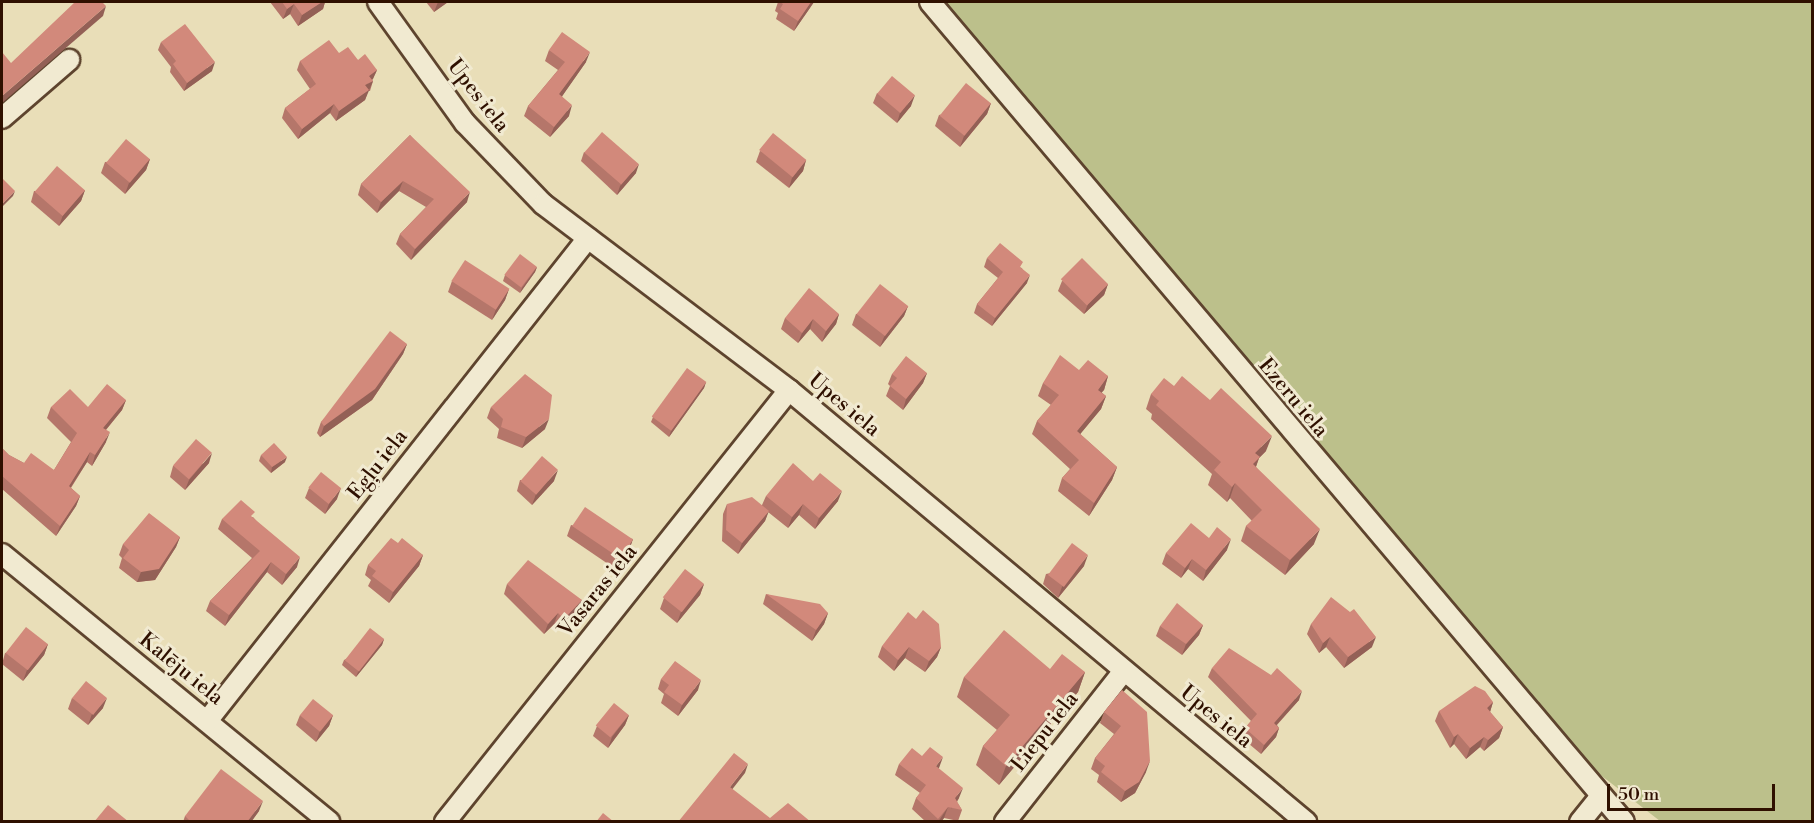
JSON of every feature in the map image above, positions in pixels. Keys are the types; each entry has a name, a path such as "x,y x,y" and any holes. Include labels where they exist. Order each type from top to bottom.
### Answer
{"street":[{"name":"Ezeru iela","path":"930,2 1624,822"},
{"name":"Upes iela","path":"386,4 510,175 588,238 789,390 1306,822"},
{"path":"2,118 69,60"},
{"name":"Egļu iela","path":"207,721 588,238"},
{"name":"Vasaras iela","path":"445,822 789,390"},
{"name":"Kalēju iela","path":"2,554 329,822"},
{"name":"Liepu iela","path":"1005,822 1124,672"},
{"path":"1580,822 1601,796"}],"green space":[{"path":"945,2 1812,2 1812,821 1660,821 1576,756"}],"building":[{"path":"75,2 102,2 106,6 2,96 2,52 11,63"},
{"path":"282,2 322,2 302,15 294,4 287,9"},
{"path":"780,2 811,2 798,21 780,9 783,4"},
{"path":"185,24 215,62 187,83 173,64 176,61 161,42"},
{"path":"562,32 590,52 559,94 572,105 554,127 528,106 565,62 549,50"},
{"path":"329,40 339,53 348,47 358,60 365,54 377,70 369,76 373,81 365,85 369,90 339,111 334,104 302,129 285,108 316,84 300,61"},
{"path":"892,76 915,95 900,113 877,94"},
{"path":"966,83 991,103 964,136 940,116"},
{"path":"602,132 639,164 621,185 584,152"},
{"path":"773,133 806,160 793,177 759,150"},
{"path":"410,135 470,192 415,249 400,234 434,199 403,181 381,202 361,184"},
{"path":"126,139 150,159 130,183 106,163"},
{"path":"57,166 85,190 63,216 35,192"},
{"path":"2,178 15,191 2,204"},
{"path":"1000,243 1023,262 1020,267 1030,275 995,318 977,304 1003,272 987,258"},
{"path":"520,254 537,267 521,287 504,275"},
{"path":"1082,258 1108,284 1087,305 1061,279"},
{"path":"465,260 509,289 496,310 451,281"},
{"path":"880,284 908,306 885,336 857,314"},
{"path":"809,288 839,314 826,331 813,319 802,333 785,318"},
{"path":"390,331 407,344 375,389 324,426 321,422"},
{"path":"1060,355 1079,370 1088,360 1108,376 1098,390 1106,396 1077,431 1117,467 1094,503 1062,478 1079,460 1037,421 1059,395 1043,383"},
{"path":"906,356 927,373 906,399 890,386 897,378 892,374"},
{"path":"687,368 706,382 671,431 652,417"},
{"path":"525,374 552,395 549,419 526,437 501,427 503,419 491,407"},
{"path":"1182,376 1210,400 1221,388 1272,436 1255,453 1260,457 1253,464 1320,529 1290,560 1246,526 1262,510 1235,483 1232,487 1214,470 1221,462 1156,405 1159,401 1151,394 1164,378 1174,386"},
{"path":"107,384 126,400 103,428 110,432 95,455 90,452 69,486 80,496 60,526 2,476 2,448 9,455 24,463 31,453 54,470 77,433 51,407 70,389 88,407"},
{"path":"196,439 212,453 189,479 173,465"},
{"path":"274,443 287,457 272,467 261,455"},
{"path":"542,456 558,470 536,495 520,481"},
{"path":"793,463 813,481 820,473 842,491 819,518 803,504 792,517 766,496"},
{"path":"321,472 341,488 329,504 308,488"},
{"path":"752,497 769,511 742,543 726,530 727,504"},
{"path":"241,500 255,512 251,516 300,557 286,574 271,562 229,615 210,601 260,551 222,519"},
{"path":"585,507 633,539 620,559 572,526"},
{"path":"149,513 180,537 159,569 141,572 123,558 129,550 123,544"},
{"path":"1191,523 1209,538 1217,527 1231,539 1206,570 1192,559 1185,568 1166,553"},
{"path":"391,538 398,543 402,538 423,555 393,592 372,576 376,571 368,565"},
{"path":"1072,543 1088,555 1064,587 1048,575"},
{"path":"528,560 582,600 564,619 558,613 548,624 507,584"},
{"path":"685,569 704,584 682,612 663,597"},
{"path":"766,594 820,604 828,613 816,630"},
{"path":"1331,597 1350,612 1354,609 1376,637 1348,657 1330,637 1323,643 1311,624"},
{"path":"1177,603 1203,625 1186,644 1160,626"},
{"path":"923,610 939,624 941,647 929,661 909,647 898,660 882,646 908,612 916,619"},
{"path":"26,627 48,644 28,670 6,653"},
{"path":"370,628 384,639 359,671 345,660"},
{"path":"1004,630 1050,669 1062,654 1085,672 1006,766 983,746 1010,715 964,677"},
{"path":"1229,648 1271,675 1277,668 1302,691 1274,723 1279,728 1264,745 1245,728 1257,714 1212,668"},
{"path":"675,661 701,680 682,705 664,692 669,685 661,679"},
{"path":"86,681 107,698 93,715 72,698"},
{"path":"1475,686 1485,691 1493,702 1487,708 1503,727 1488,740 1484,737 1470,748 1458,734 1454,737 1439,711"},
{"path":"1122,690 1147,712 1150,761 1139,782 1125,791 1101,772 1105,766 1095,758 1121,726 1104,712"},
{"path":"313,699 333,715 320,732 300,715"},
{"path":"614,703 629,715 611,737 596,726"},
{"path":"930,747 943,757 936,766 963,788 955,798 962,810 948,807 938,819 916,798 926,785 899,764 912,748 922,756"},
{"path":"734,753 748,764 730,787 770,818 788,803 811,822 678,822"},
{"path":"221,769 263,801 247,822 191,822 185,816"},
{"path":"108,805 129,822 94,822"},
{"path":"603,813 614,822 596,822"}]}
